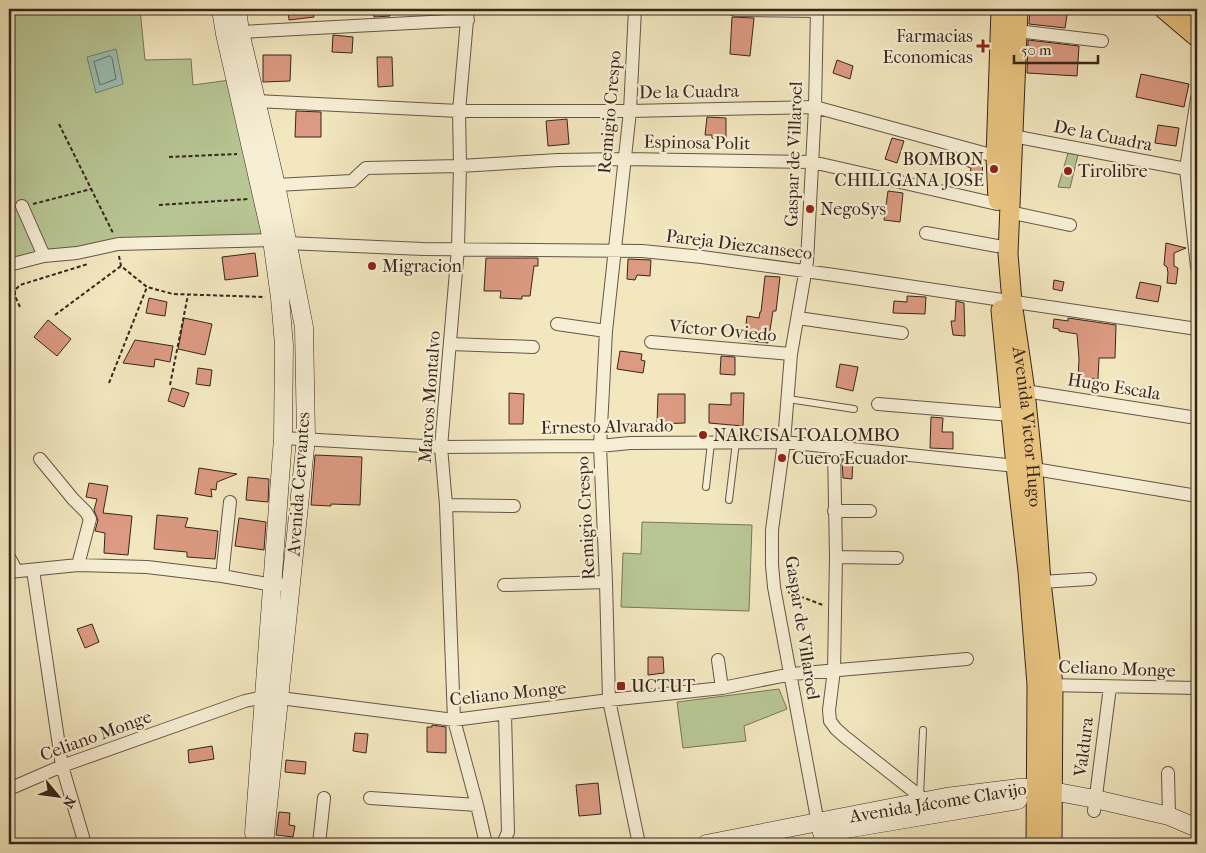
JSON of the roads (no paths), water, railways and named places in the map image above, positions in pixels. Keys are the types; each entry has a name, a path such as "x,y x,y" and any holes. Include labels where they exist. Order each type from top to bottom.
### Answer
{"main road":[{"path":"1164,9 1197,37"},
{"path":"1189,9 1197,16"},
{"name":"Avenida Victor Hugo","path":"1004,158 1013,136 1008,14"},
{"name":"Avenida Victor Hugo","path":"1008,14 1003,208 1008,254 1006,302 1011,416 1024,468 1042,582 1045,685 1045,795 1052,844"},
{"name":"Avenida Victor Hugo","path":"1003,208 996,246 1025,391 1024,468 1028,571 1045,685"},
{"name":"Avenida Victor Hugo","path":"1036,844 1045,795"}],"street":[{"name":"Avenida Cervantes","path":"221,9 224,34 276,185 280,242 280,298 284,345 283,438 273,585 272,698 264,844"},
{"name":"Avenida Cervantes","path":"237,9 249,103 252,153 263,198 280,242 304,327 306,438 291,584 272,698 254,844"},
{"name":"Remigio Crespo","path":"635,9 630,111 606,330 600,446 609,700 640,844"},
{"path":"735,10 817,10"},
{"name":"Gaspar de Villaroel","path":"817,10 815,107 806,272 791,354 784,442 772,530 772,565 774,587 787,659 792,674 819,827"},
{"path":"240,32 468,14"},
{"name":"Marcos Montalvo","path":"468,14 459,111 458,248 441,447 446,505 454,720 486,844"},
{"path":"1008,14 1102,41"},
{"path":"1197,98 1186,169 1197,267"},
{"name":"De la Cuadra","path":"249,103 459,111 630,111 815,107 1004,158"},
{"name":"De la Cuadra","path":"1013,136 1186,169"},
{"name":"Espinosa Polit","path":"276,185 352,181 366,168 624,159 812,162 1070,225"},
{"path":"22,206 44,256"},
{"path":"926,233 996,246"},
{"name":"Pareja Diezcanseco","path":"9,265 44,256 118,244 280,242 423,248 616,250 702,257 1197,330"},
{"path":"798,318 902,333"},
{"path":"557,324 606,330"},
{"name":"Víctor Oviedo","path":"651,342 791,354"},
{"path":"451,344 533,347"},
{"name":"Hugo Escala","path":"1025,391 1197,418"},
{"path":"878,404 1011,416"},
{"name":"Ernesto Alvarado","path":"283,438 441,447 784,442 1024,468 1197,496"},
{"path":"834,448 836,558 834,670 829,710 830,721 836,730 923,798"},
{"path":"40,459 90,519 78,565"},
{"path":"222,576 230,502"},
{"path":"446,505 514,506"},
{"path":"834,511 870,511"},
{"path":"9,557 12,571 78,565 147,567 222,576 273,585 291,584"},
{"path":"836,558 898,558"},
{"path":"33,570 62,766 85,844"},
{"path":"1042,582 1090,579"},
{"path":"504,585 606,582"},
{"name":"Celiano Monge","path":"9,789 62,766 245,701 272,698 454,720 722,688 792,674 966,659"},
{"path":"718,660 722,688"},
{"name":"Celiano Monge","path":"1045,685 1197,688"},
{"name":"Valdura","path":"1095,805 1110,687"},
{"path":"503,844 508,832 505,714"},
{"path":"1168,773 1169,816"},
{"name":"Avenida Jácome Clavijo","path":"766,844 923,798 1019,788 1095,805 1169,816 1197,828"},
{"name":"Avenida Jácome Clavijo","path":"706,844 1045,795"},
{"path":"319,844 324,798"},
{"path":"370,798 477,805"},
{"name":"Avenida Jácome Clavijo","path":"1095,805 1178,832 1197,841"}],"lane":[{"path":"788,399 854,409"},
{"path":"729,500 736,442"},
{"path":"706,487 711,443"},
{"path":"923,730 923,798"}],"water":[{"path":"116,49 123,84 96,93 87,57"}],"place":[{"name":"Farmacias Economicas","path":"983,46"},
{"name":"BOMBON CHILLGANA JOSE","path":"994,169"},
{"name":"Tirolibre","path":"1068,171"},
{"name":"NegoSys","path":"810,209"},
{"name":"Migracion","path":"372,266"},
{"name":"NARCISA TOALOMBO","path":"703,435"},
{"name":"Cuero Ecuador","path":"782,458"},
{"name":"UCTUT","path":"621,686"}]}
